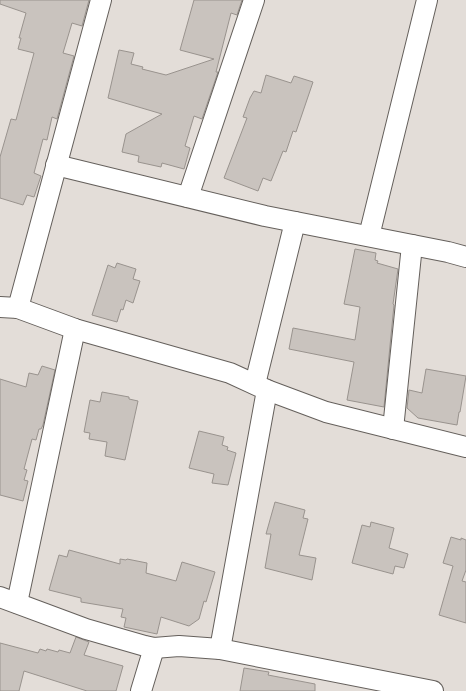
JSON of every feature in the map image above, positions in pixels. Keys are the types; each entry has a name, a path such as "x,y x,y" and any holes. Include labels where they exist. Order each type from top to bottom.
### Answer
{"street":[{"path":"101,0 56,165 9,308 75,329 230,373 261,387 326,412 466,447"},
{"path":"188,197 254,0"},
{"path":"369,236 427,0"},
{"path":"56,165 295,222 448,252 466,257"},
{"path":"220,649 261,387 295,222"},
{"path":"393,429 412,245"},
{"path":"75,329 8,600 86,629 154,648 179,646 220,649 433,691"},
{"path":"141,691 154,648"}],"building":[{"path":"0,0 89,0 82,26 72,23 63,53 74,56 57,119 52,117 47,140 43,139 34,173 41,176 34,197 27,195 23,205 0,198 0,157 11,119 16,120 34,53 18,49 21,38 19,38 26,13 0,4"},
{"path":"194,0 242,0 237,15 231,13 216,72 218,72 202,119 194,116 185,146 190,148 184,169 162,163 161,167 138,162 139,156 122,152 126,134 162,114 108,98 119,50 134,53 131,64 143,67 142,69 166,75 214,59 180,50"},
{"path":"266,75 291,83 294,76 313,82 296,132 293,131 286,152 283,151 271,181 263,178 258,191 224,178 247,118 243,117 250,98 254,91 261,93"},
{"path":"355,249 376,253 375,260 378,261 377,263 398,269 393,304 384,407 347,400 354,362 289,349 293,328 355,340 360,307 344,304"},
{"path":"117,263 136,269 133,279 140,281 133,303 126,300 123,310 121,309 117,322 92,315 108,265 115,268"},
{"path":"42,366 55,370 43,425 41,429 39,429 36,440 32,439 24,469 27,470 24,480 28,481 23,501 0,495 0,379 26,387 29,373 38,375"},
{"path":"426,369 466,376 457,425 418,418 407,408 409,390 422,393"},
{"path":"102,392 129,397 129,399 138,401 125,460 105,456 107,442 89,439 90,433 84,432 90,400 100,402"},
{"path":"199,431 224,437 222,445 228,447 227,450 236,453 228,485 212,483 214,474 189,468"},
{"path":"275,502 305,510 303,518 308,519 299,555 316,558 312,580 265,568 271,534 266,534"},
{"path":"371,522 394,528 389,548 408,554 404,568 395,566 393,574 352,563 362,525 370,527"},
{"path":"451,537 466,540 466,570 462,581 466,582 466,623 439,615 453,566 443,563"},
{"path":"69,550 120,564 120,559 147,563 146,573 176,581 182,562 215,572 199,619 189,626 161,617 157,634 124,627 126,618 121,617 123,609 81,602 81,598 49,590 59,555 67,557"},
{"path":"76,637 89,642 84,655 123,666 116,691 87,691 24,671 19,691 0,691 0,643 38,653 40,649 46,651 47,649 70,653"},
{"path":"244,668 269,672 268,675 315,684 315,691 240,691"}]}
